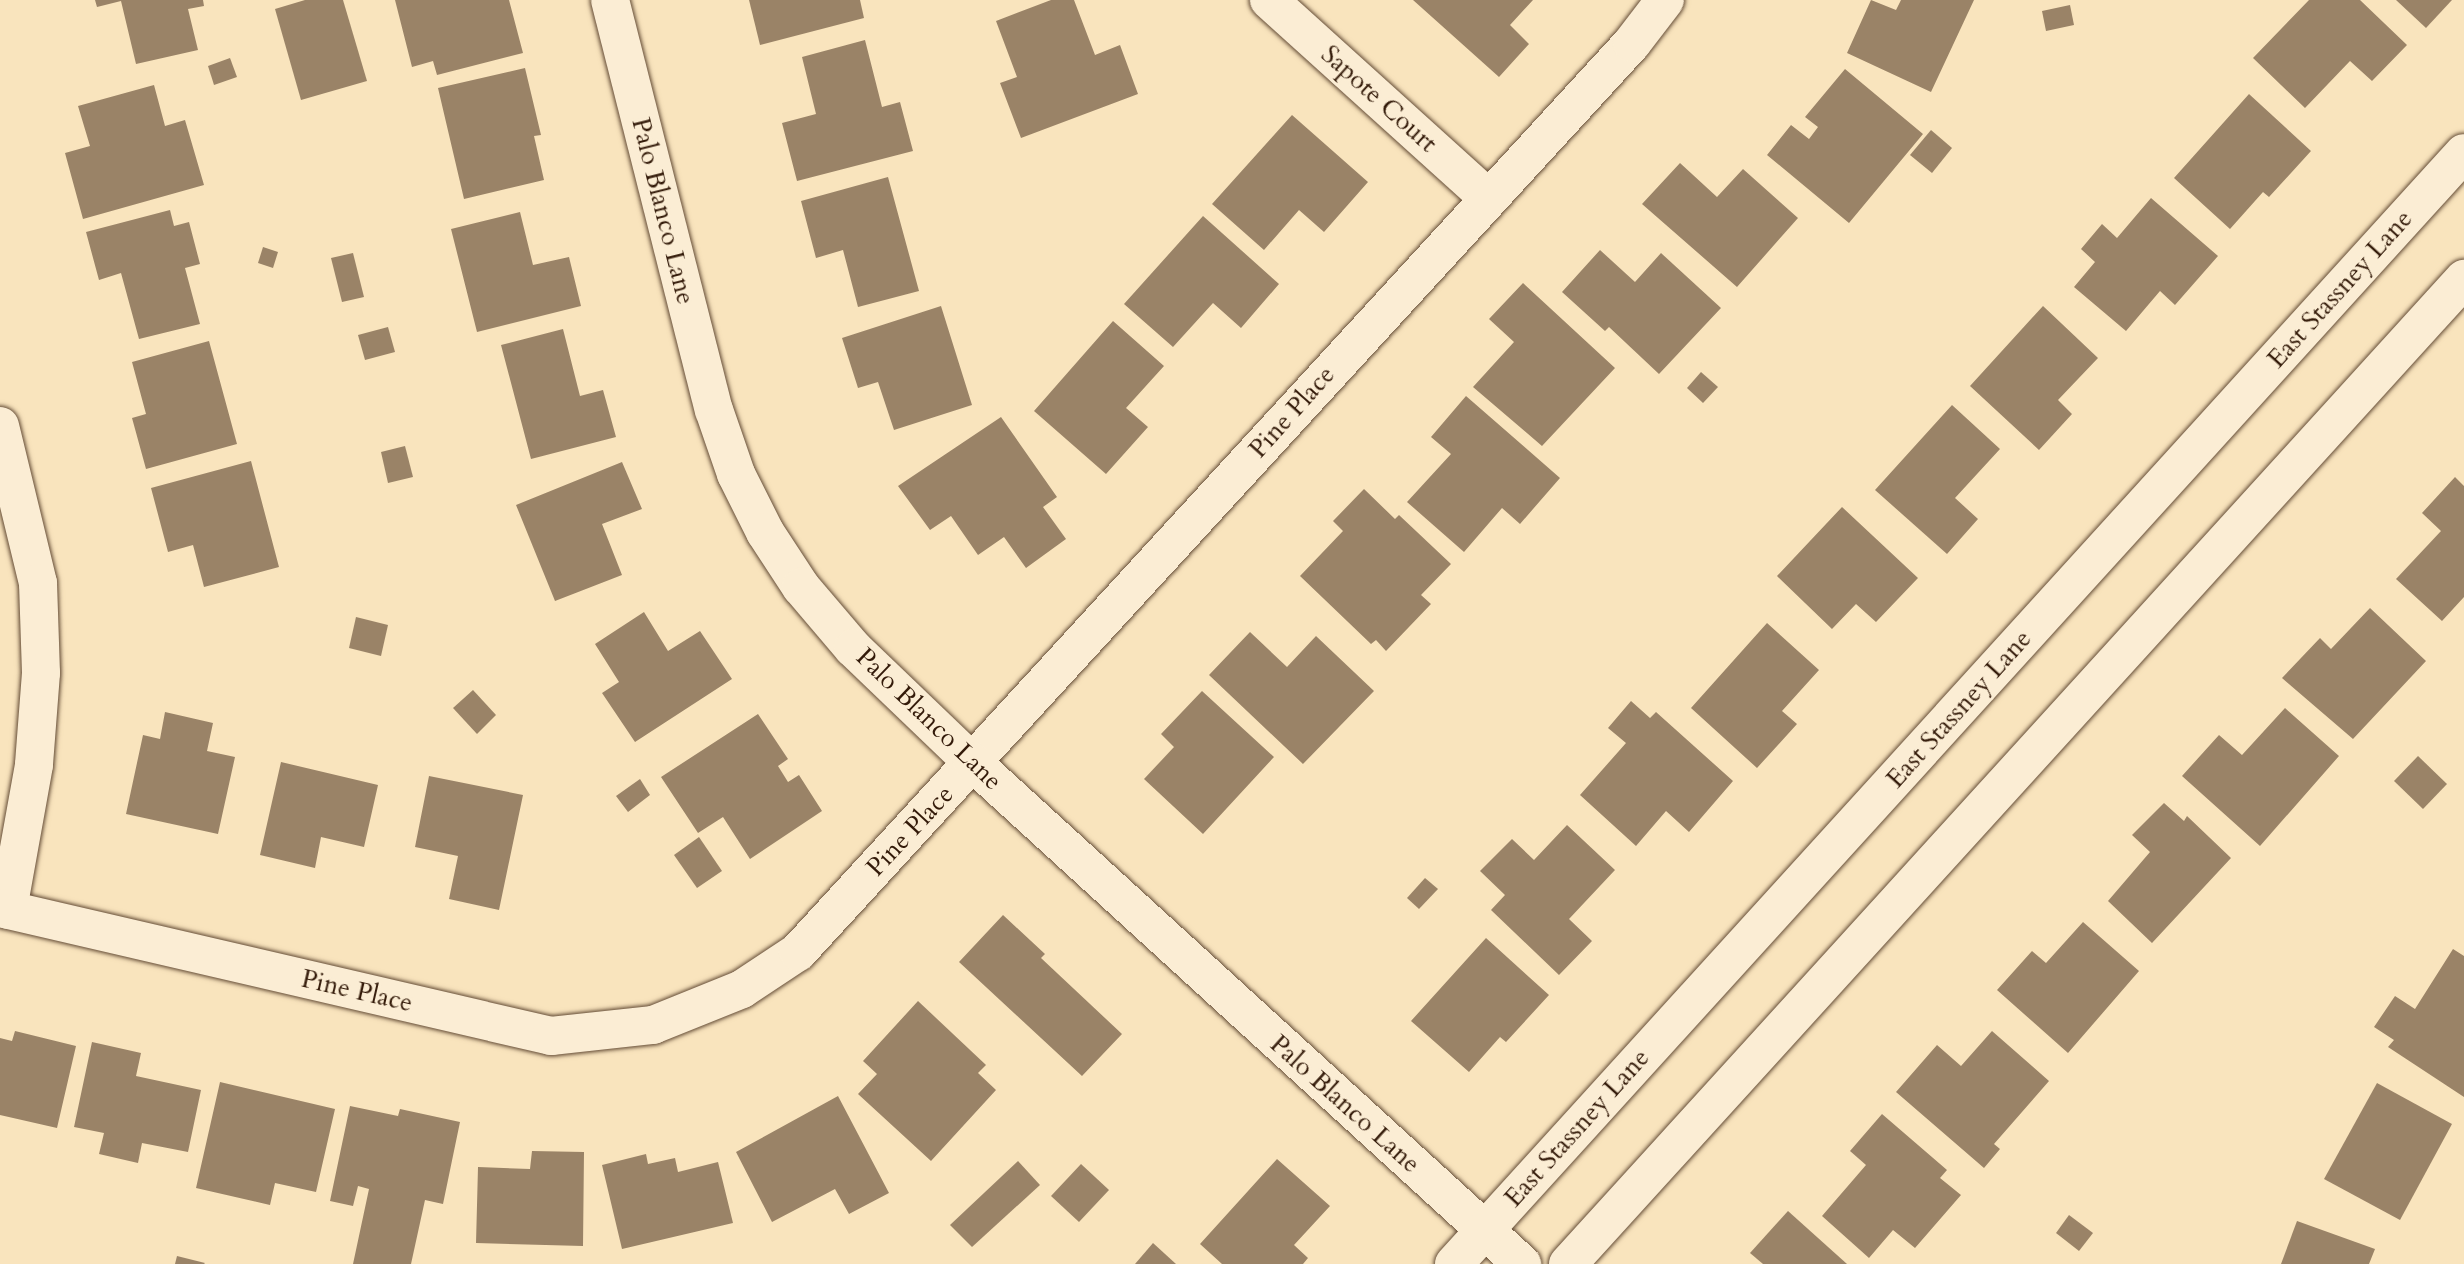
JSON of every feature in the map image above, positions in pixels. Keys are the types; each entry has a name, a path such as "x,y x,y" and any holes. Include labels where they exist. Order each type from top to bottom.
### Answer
{"street":[{"name":"Palo Blanco Lane","path":"610,0 714,410 736,474 765,532 801,587 853,648 972,762 1522,1264"},
{"name":"Sapote Court","path":"1269,0 1488,198"},
{"name":"Pine Place","path":"4,909 551,1036 622,1031 713,1003 798,952 1632,43 1665,0"},
{"name":"East Stassney Lane","path":"1454,1264 2464,153"},
{"path":"1568,1264 2464,279"},
{"path":"0,426 38,583 41,673 34,765 4,909"}],"building":[{"path":"95,0 203,0 204,6 188,9 198,50 136,64 121,1 97,7"},
{"path":"305,0 343,0 367,81 301,100 275,9"},
{"path":"395,0 509,0 523,53 437,75 433,61 412,67"},
{"path":"749,0 860,0 864,18 760,45"},
{"path":"1051,0 1074,0 1095,55 1120,45 1138,94 1021,138 1000,83 1017,77 996,21"},
{"path":"1413,0 1533,0 1510,25 1529,44 1499,77"},
{"path":"1871,0 1896,10 1901,0 1974,0 1931,92 1847,53"},
{"path":"2309,0 2360,0 2407,45 2372,81 2350,61 2305,108 2253,58"},
{"path":"2396,0 2452,0 2426,28"},
{"path":"2070,5 2074,25 2046,31 2042,11"},
{"path":"865,40 882,107 900,102 913,151 797,181 782,123 816,114 802,57"},
{"path":"230,58 237,77 214,85 208,66"},
{"path":"525,68 541,135 534,136 544,180 464,199 438,88"},
{"path":"1845,69 1923,134 1849,223 1767,155 1791,125 1809,139 1818,127 1805,117"},
{"path":"154,85 165,126 185,120 204,185 83,219 65,153 90,146 78,106"},
{"path":"2249,94 2311,151 2269,197 2263,192 2230,229 2174,178"},
{"path":"1292,115 1368,182 1324,232 1299,210 1264,250 1212,204"},
{"path":"1931,130 1952,148 1932,173 1910,155"},
{"path":"1680,163 1717,197 1743,169 1798,218 1737,287 1642,204"},
{"path":"888,177 919,291 858,307 843,250 816,258 801,201"},
{"path":"2151,198 2218,256 2175,305 2160,291 2126,331 2074,287 2095,262 2081,249 2102,224 2117,238"},
{"path":"170,210 174,226 189,222 200,264 185,268 200,324 139,339 121,273 99,280 86,232"},
{"path":"520,212 533,265 569,257 581,306 477,332 451,229"},
{"path":"1203,216 1279,284 1241,328 1213,303 1173,347 1124,304"},
{"path":"263,247 278,252 273,268 258,263"},
{"path":"1600,250 1635,282 1661,253 1721,308 1659,374 1609,327 1605,331 1562,292"},
{"path":"353,253 364,297 342,302 331,258"},
{"path":"1523,283 1615,368 1542,446 1473,387 1514,342 1489,319"},
{"path":"941,306 972,405 894,430 878,382 858,388 842,338"},
{"path":"2043,306 2098,358 2058,400 2072,414 2039,450 1970,386"},
{"path":"1113,321 1164,366 1126,408 1148,427 1106,474 1034,411"},
{"path":"388,327 395,352 365,360 358,335"},
{"path":"563,329 580,396 603,390 616,437 531,459 501,345"},
{"path":"209,341 237,444 146,469 132,418 146,414 132,362"},
{"path":"1701,372 1718,387 1703,403 1687,388"},
{"path":"1466,396 1560,478 1520,524 1502,508 1464,552 1407,502 1451,454 1431,437"},
{"path":"1952,405 2000,449 1955,498 1978,519 1947,554 1875,490"},
{"path":"1001,417 1057,497 1043,507 1066,539 1026,568 1004,537 978,555 951,516 930,530 898,486"},
{"path":"405,446 413,477 388,483 381,452"},
{"path":"251,461 279,567 204,587 193,545 168,552 151,488"},
{"path":"622,462 642,509 602,524 622,575 555,601 516,505"},
{"path":"2455,477 2464,486 2464,597 2442,621 2396,579 2441,531 2422,513"},
{"path":"1364,489 1395,519 1399,515 1451,564 1421,595 1431,604 1386,651 1376,640 1371,644 1300,576 1343,531 1333,521"},
{"path":"1842,507 1918,578 1876,622 1856,604 1832,629 1777,576"},
{"path":"2370,608 2426,661 2353,739 2282,678 2320,638 2331,649"},
{"path":"644,612 668,651 700,631 732,679 635,742 602,693 619,682 595,644"},
{"path":"356,617 388,625 381,656 349,648"},
{"path":"1767,623 1819,670 1782,711 1797,724 1757,768 1691,708"},
{"path":"1250,632 1287,667 1316,636 1374,691 1303,764 1209,675"},
{"path":"473,690 496,715 477,734 453,708"},
{"path":"1202,691 1274,757 1203,834 1144,779 1174,747 1161,734"},
{"path":"1631,701 1650,718 1656,712 1733,781 1689,832 1666,811 1636,846 1580,795 1626,743 1608,728"},
{"path":"2285,708 2339,756 2260,846 2182,776 2219,735 2242,755"},
{"path":"165,712 213,723 207,751 235,757 218,834 126,814 143,735 160,739"},
{"path":"758,714 788,759 778,766 788,782 799,775 822,811 750,859 723,817 698,833 661,777"},
{"path":"2418,756 2447,784 2423,809 2394,781"},
{"path":"281,762 378,785 364,847 321,837 315,868 260,855"},
{"path":"429,776 523,795 499,910 449,899 458,856 415,847"},
{"path":"640,779 650,795 628,812 616,796"},
{"path":"2164,803 2184,821 2187,816 2231,858 2152,943 2108,901 2150,852 2132,835"},
{"path":"1567,825 1615,870 1569,919 1592,941 1559,975 1491,910 1505,895 1480,871 1512,839 1534,860"},
{"path":"699,837 722,871 697,888 674,855"},
{"path":"1425,878 1438,889 1419,909 1407,898"},
{"path":"1003,915 1045,954 1041,958 1122,1034 1082,1076 959,962"},
{"path":"2083,922 2139,971 2068,1053 1997,990 2032,951 2046,963"},
{"path":"1486,938 1549,995 1506,1042 1500,1037 1469,1072 1411,1021"},
{"path":"2453,949 2464,956 2464,1097 2388,1047 2394,1040 2374,1027 2395,996 2415,1009"},
{"path":"918,1001 986,1065 978,1073 996,1090 931,1161 858,1094 877,1074 863,1061"},
{"path":"15,1031 76,1046 57,1128 0,1115 0,1038 12,1041"},
{"path":"1992,1031 2049,1081 1994,1144 2000,1149 1984,1168 1896,1092 1937,1045 1961,1066"},
{"path":"92,1042 141,1053 136,1076 201,1090 188,1152 142,1143 138,1163 99,1154 104,1133 74,1127"},
{"path":"220,1082 335,1109 316,1192 275,1183 270,1205 196,1188"},
{"path":"2377,1083 2452,1124 2400,1220 2324,1179"},
{"path":"838,1096 889,1193 849,1214 835,1189 772,1222 736,1152"},
{"path":"350,1106 398,1116 400,1109 460,1122 443,1204 425,1200 411,1264 353,1264 369,1189 358,1186 353,1206 330,1201"},
{"path":"1882,1114 1947,1170 1940,1178 1961,1195 1915,1248 1893,1230 1869,1258 1822,1216 1866,1165 1850,1151"},
{"path":"532,1151 584,1152 583,1246 476,1243 478,1167 530,1169"},
{"path":"646,1154 648,1164 675,1158 678,1172 718,1162 733,1223 622,1249 602,1165"},
{"path":"1277,1159 1330,1206 1294,1245 1308,1258 1303,1264 1222,1264 1200,1244"},
{"path":"1018,1161 1040,1185 972,1247 950,1225"},
{"path":"1081,1164 1109,1190 1079,1222 1051,1196"},
{"path":"1788,1211 1847,1264 1763,1264 1750,1253"},
{"path":"2069,1215 2093,1233 2079,1251 2056,1233"},
{"path":"2297,1221 2375,1249 2369,1264 2281,1264"},
{"path":"1153,1243 1176,1264 1135,1264"},
{"path":"177,1256 205,1263 175,1264"}]}
